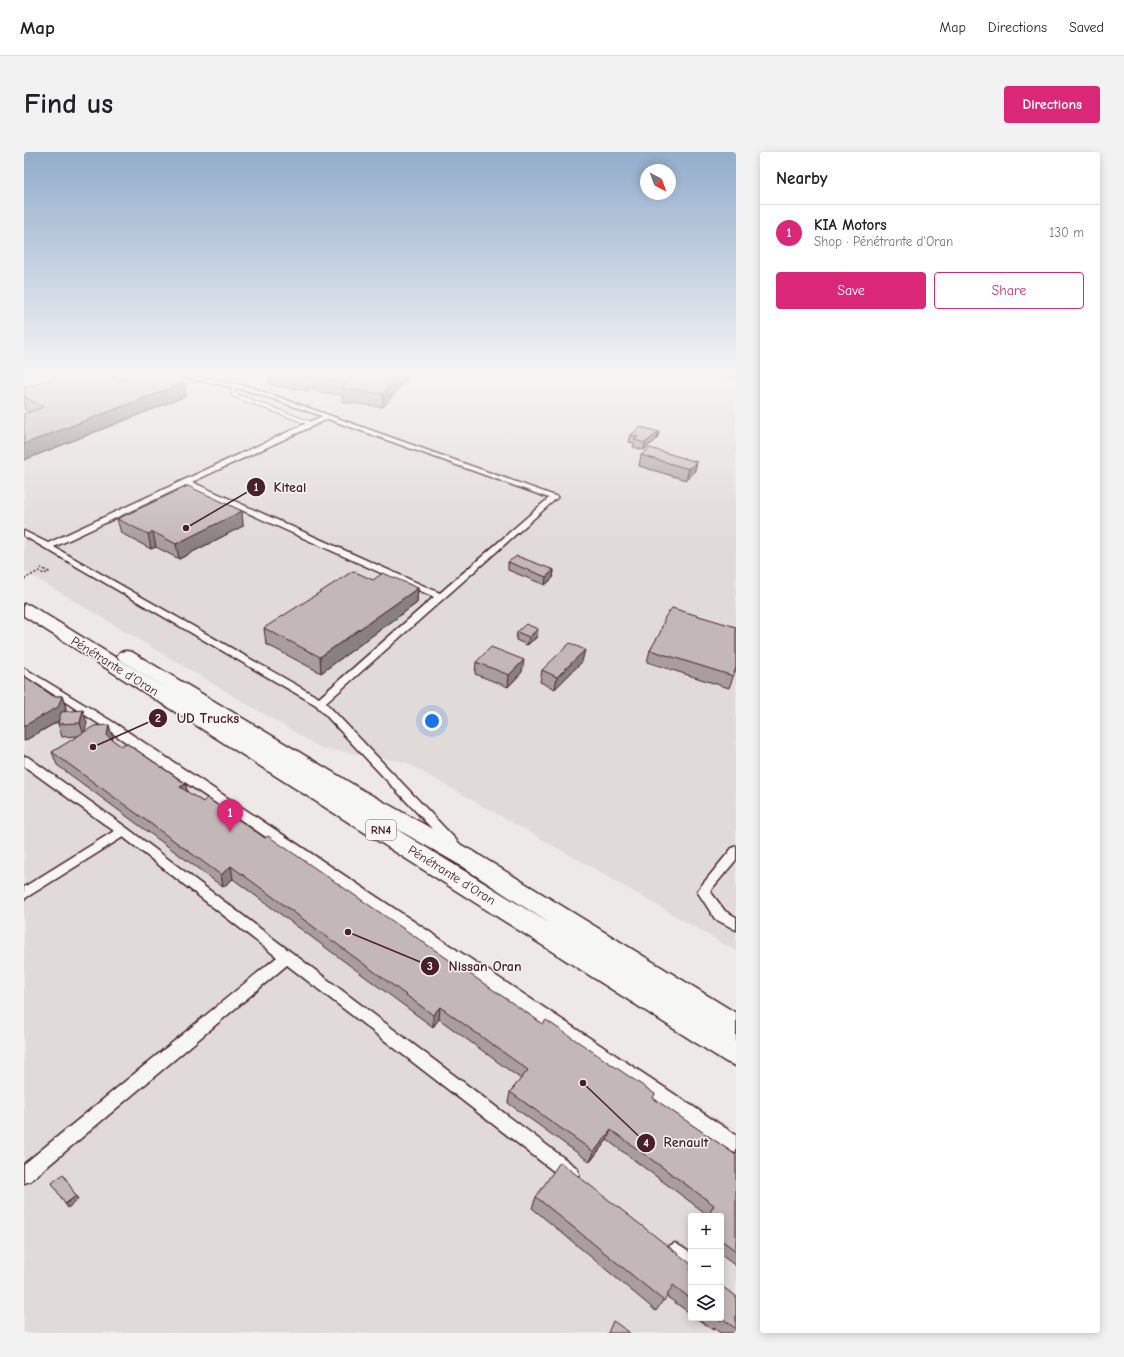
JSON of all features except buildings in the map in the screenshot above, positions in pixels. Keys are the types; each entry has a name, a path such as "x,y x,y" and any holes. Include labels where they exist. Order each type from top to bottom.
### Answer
{"highway":[{"name":"Pénétrante d'Oran","path":"24,595 356,796 466,858 633,964 736,1027"},
{"name":"Pénétrante d'Oran","path":"24,610 736,1053"}],"street":[{"path":"48,546 297,431"},
{"path":"320,703 554,497 370,431"},
{"path":"186,482 440,597"},
{"path":"24,532 320,703 466,858"},
{"path":"24,671 122,734 736,1144"},
{"path":"24,760 123,831 584,1183"},
{"path":"24,894 123,831"},
{"path":"736,851 703,891 720,915 736,924"},
{"path":"24,1175 287,957"},
{"path":"666,1245 688,1262"}],"path":[{"path":"24,579 39,571 44,574 49,572 41,568"}],"shaded area":[{"path":"24,431 736,431 736,951 405,762 321,748 24,571"},
{"path":"24,670 736,1131 736,1333 24,1333"}],"place":[{"name":"Kiteal","path":"186,528"},
{"name":"UD Trucks","path":"93,747"},
{"name":"KIA Motors","path":"230,832"},
{"name":"Nissan Oran","path":"348,932"},
{"name":"Renault","path":"583,1083"}]}
